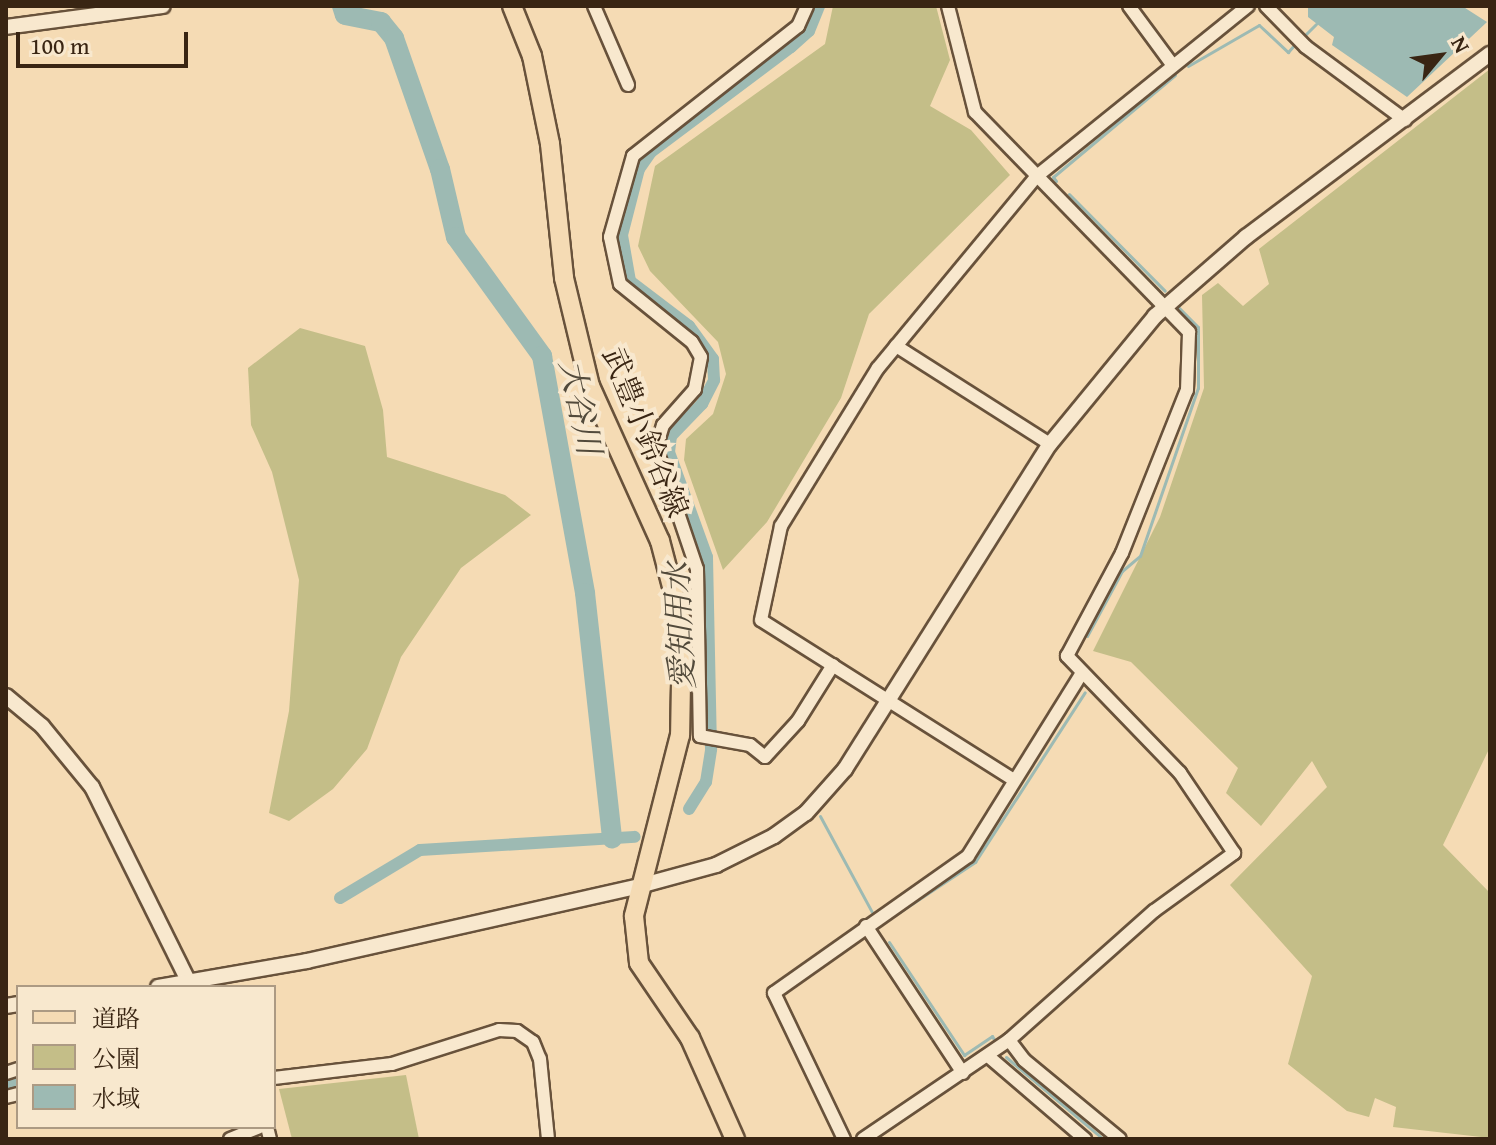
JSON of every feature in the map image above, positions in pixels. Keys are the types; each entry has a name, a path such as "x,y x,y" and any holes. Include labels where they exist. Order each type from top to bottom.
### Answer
{"main road":[{"name":"武豊小鈴谷線","path":"512,6 535,71 564,278 590,386 660,541 682,625 680,735 634,916 639,963 690,1038 735,1139"}],"street":[{"path":"6,27 163,6"},
{"path":"594,6 628,85"},
{"path":"807,6 798,26 633,156 610,237 620,284 692,342 701,357 695,389 663,425 656,448 697,569 700,736 720,737 765,757 798,721 833,665"},
{"path":"863,1139 1009,1040 1154,911 1234,853 1180,773 1067,656 1122,553 1187,390 1189,332 975,112 948,6"},
{"path":"1129,6 1171,63"},
{"path":"1014,780 761,620 781,526 896,346 1037,176 1171,63 1248,6"},
{"path":"1266,6 1316,55 1405,120"},
{"path":"6,696 42,726 92,787 189,985 215,984 643,885 746,852 806,813 845,769 1050,444 1164,307 1490,54"},
{"path":"896,346 1050,444"},
{"path":"844,1139 774,993 968,856 1082,673"},
{"path":"866,926 963,1073"},
{"path":"276,1078 392,1064 499,1030 517,1031 533,1042 540,1059 548,1139"},
{"path":"1009,1040 1024,1060 1120,1139"},
{"path":"988,1056 1085,1139"},
{"path":"230,1139 254,1129"}],"green space":[{"path":"833,6 936,6 950,60 930,106 971,130 1010,175 869,314 841,398 767,522 723,570 684,460 686,439 713,414 726,374 718,342 650,271 638,246 655,166 825,44"},
{"path":"1490,69 1490,747 1443,845 1490,893 1490,1138 1393,1127 1396,1107 1375,1098 1369,1117 1347,1111 1288,1064 1312,976 1230,885 1327,787 1312,761 1261,826 1226,793 1238,768 1131,662 1093,651 1160,517 1204,388 1202,295 1218,283 1243,306 1269,284 1259,249"},
{"path":"300,328 365,346 383,410 387,457 505,495 531,515 461,568 401,657 367,749 333,789 289,821 269,813 289,711 299,580 272,472 251,425 248,368"},
{"path":"406,1075 419,1139 292,1139 279,1089"}],"water":[{"path":"1308,6 1462,6 1487,22 1407,97 1332,45 1334,37 1308,17"}],"waterway":[{"name":"大谷川","path":"342,6 345,15 381,22 394,38 440,169 456,237 542,356 585,593 612,839"},
{"name":"愛知用水","path":"689,809 706,782 711,749 707,557 669,452 671,436 702,404 714,380 713,359 689,326 630,281 622,235 639,169 651,152 791,47 809,31 819,6"},
{"path":"1304,36 1316,24"},
{"path":"1188,66 1259,25 1288,52 1295,44"},
{"path":"1056,181 1053,177 1175,75"},
{"path":"1069,194 1165,291"},
{"path":"1087,636 1122,571 1140,556 1198,388 1198,327 1179,308"},
{"path":"892,917 975,862 1085,692"},
{"path":"820,816 872,912"},
{"name":"愛知用水","path":"340,898 420,850 635,837"},
{"path":"889,942 964,1055 992,1036 995,1041"},
{"path":"1006,1057 1103,1139"},
{"name":"愛知用水","path":"6,1084 16,1081"}]}
